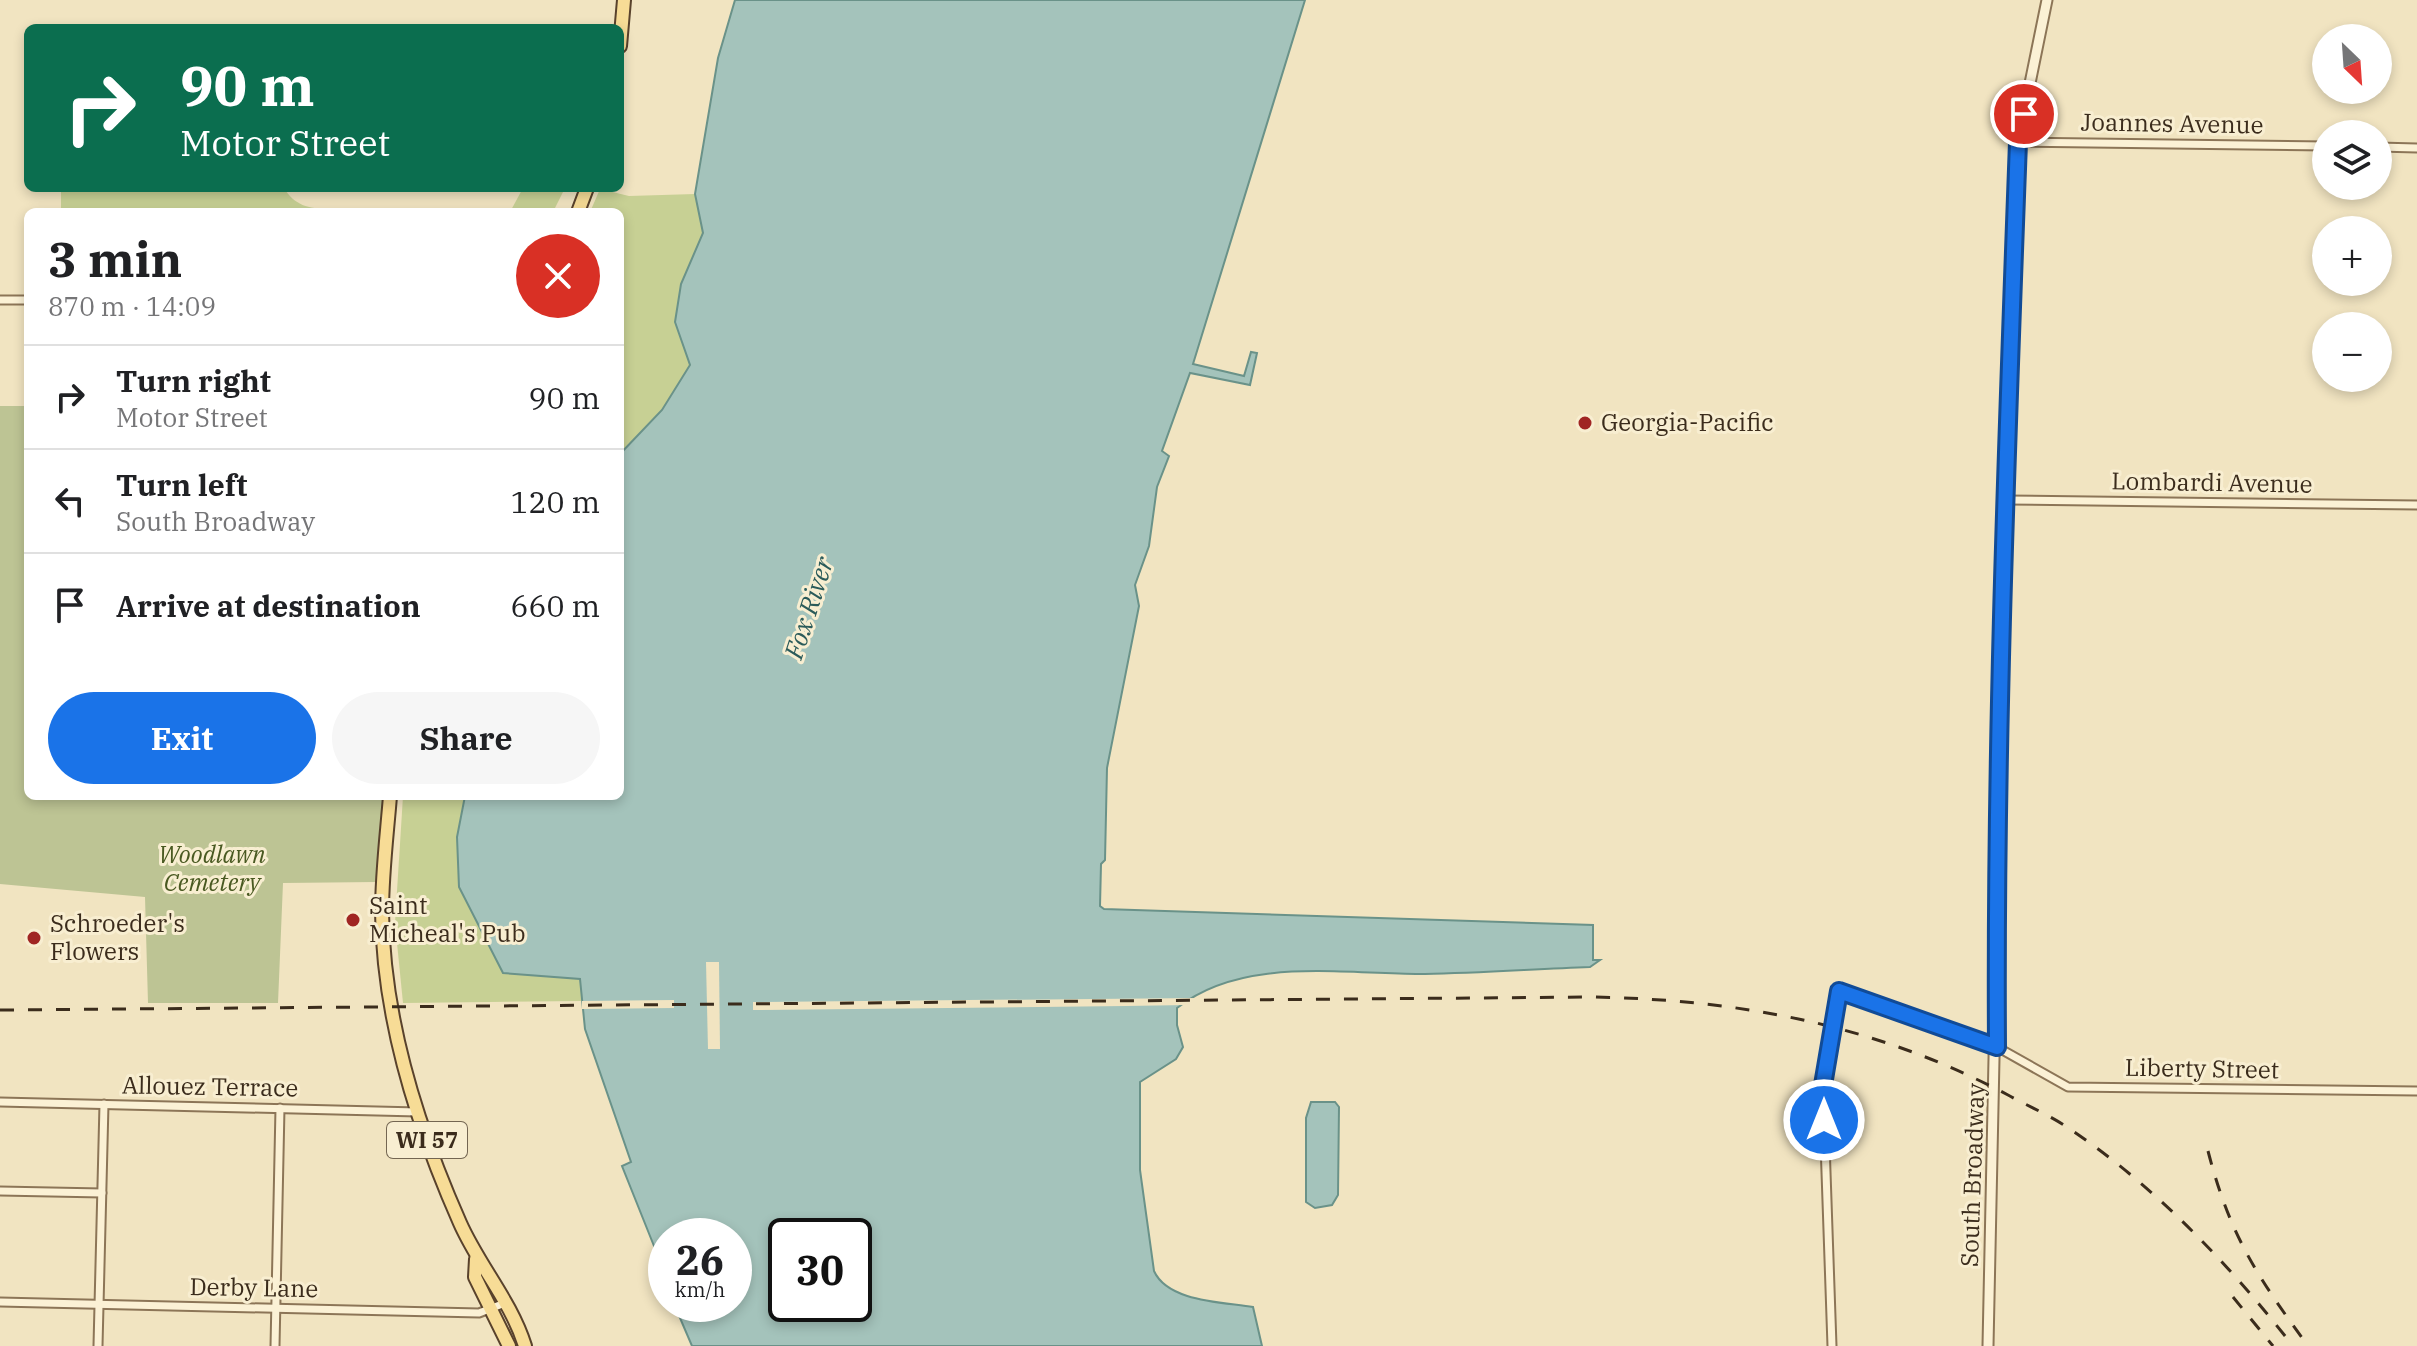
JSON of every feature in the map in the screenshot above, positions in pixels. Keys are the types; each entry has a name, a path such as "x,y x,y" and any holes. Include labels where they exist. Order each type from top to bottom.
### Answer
{"main road":[{"path":"622,24 624,0"},
{"name":"WI 57","path":"390,800 382,913 396,1033 418,1112 447,1193 476,1259 489,1272 525,1346"},
{"name":"WI 57","path":"476,1259 475,1277 509,1346"}],"street":[{"name":"South Broadway","path":"1988,1346 1997,1047 1997,836 2018,142 2047,0"},
{"name":"Joannes Avenue","path":"2018,142 2312,146"},
{"path":"2392,147 2417,148"},
{"path":"0,300 24,300"},
{"name":"Lombardi Avenue","path":"2006,500 2417,505"},
{"name":"Liberty Street","path":"1832,1346 1823,1085 1839,991 1997,1047 2068,1087 2417,1091"},
{"name":"Allouez Terrace","path":"0,1102 418,1112"},
{"path":"98,1346 104,1104"},
{"path":"275,1346 280,1108"},
{"path":"0,1191 102,1193"},
{"name":"Derby Lane","path":"0,1302 479,1313 505,1303"}],"green space":[{"path":"61,192 287,192 303,205 315,208 61,208"},
{"path":"521,192 563,192 555,208 512,208"},
{"path":"599,192 629,196 695,194 703,233 681,284 675,322 690,365 662,410 624,450 624,208 592,208"},
{"name":"Woodlawn Cemetery","path":"0,406 24,406 24,800 384,800 376,882 283,883 278,1003 148,1003 145,897 0,884"},
{"path":"403,800 468,800 580,979 582,1001 403,1003 395,923"}],"water":[{"name":"Fox River","path":"735,0 1305,0 1193,364 1244,376 1251,352 1257,353 1250,385 1190,373 1162,451 1169,456 1157,487 1149,546 1135,585 1139,606 1107,768 1105,860 1101,864 1100,906 1104,909 1593,925 1593,960 1600,960 1590,967 1466,973 1329,971 1264,974 1233,980 1204,991 1177,1008 1177,1025 1183,1047 1176,1059 1140,1082 1140,1170 1154,1271 1171,1289 1184,1295 1253,1307 1262,1346 692,1346 682,1322 752,1322 752,1218 648,1218 648,1231 622,1166 631,1162 585,1029 580,979 503,973 459,887 457,837 464,800 624,800 624,450 662,410 690,365 675,322 681,284 703,233 695,194 718,58"},
{"path":"1311,1102 1335,1102 1339,1107 1338,1195 1332,1205 1315,1208 1306,1202 1306,1118"}],"pier":[{"path":"706,962 719,962 720,1049 708,1049"},
{"path":"1197,998 1187,1005 753,1010 753,1002"},
{"path":"674,1000 674,1008 582,1009 582,1001"}],"railway":[{"path":"0,1010 1594,997 1649,999 1755,1011 1858,1034 1908,1051 1958,1071 2060,1123 2099,1150 2160,1200 2243,1285 2293,1346"},
{"path":"2208,1151 2226,1207 2247,1254 2308,1346"},
{"path":"2233,1297 2273,1346"}],"place":[{"name":"Georgia-Pacific","path":"1585,423"},
{"name":"Saint Micheal's Pub","path":"353,920"},
{"name":"Schroeder's Flowers","path":"34,938"}],"route":[{"path":"1824,1120 1823,1085 1839,991 1997,1047 1997,836 2007,421 2018,142 2024,114"}]}
